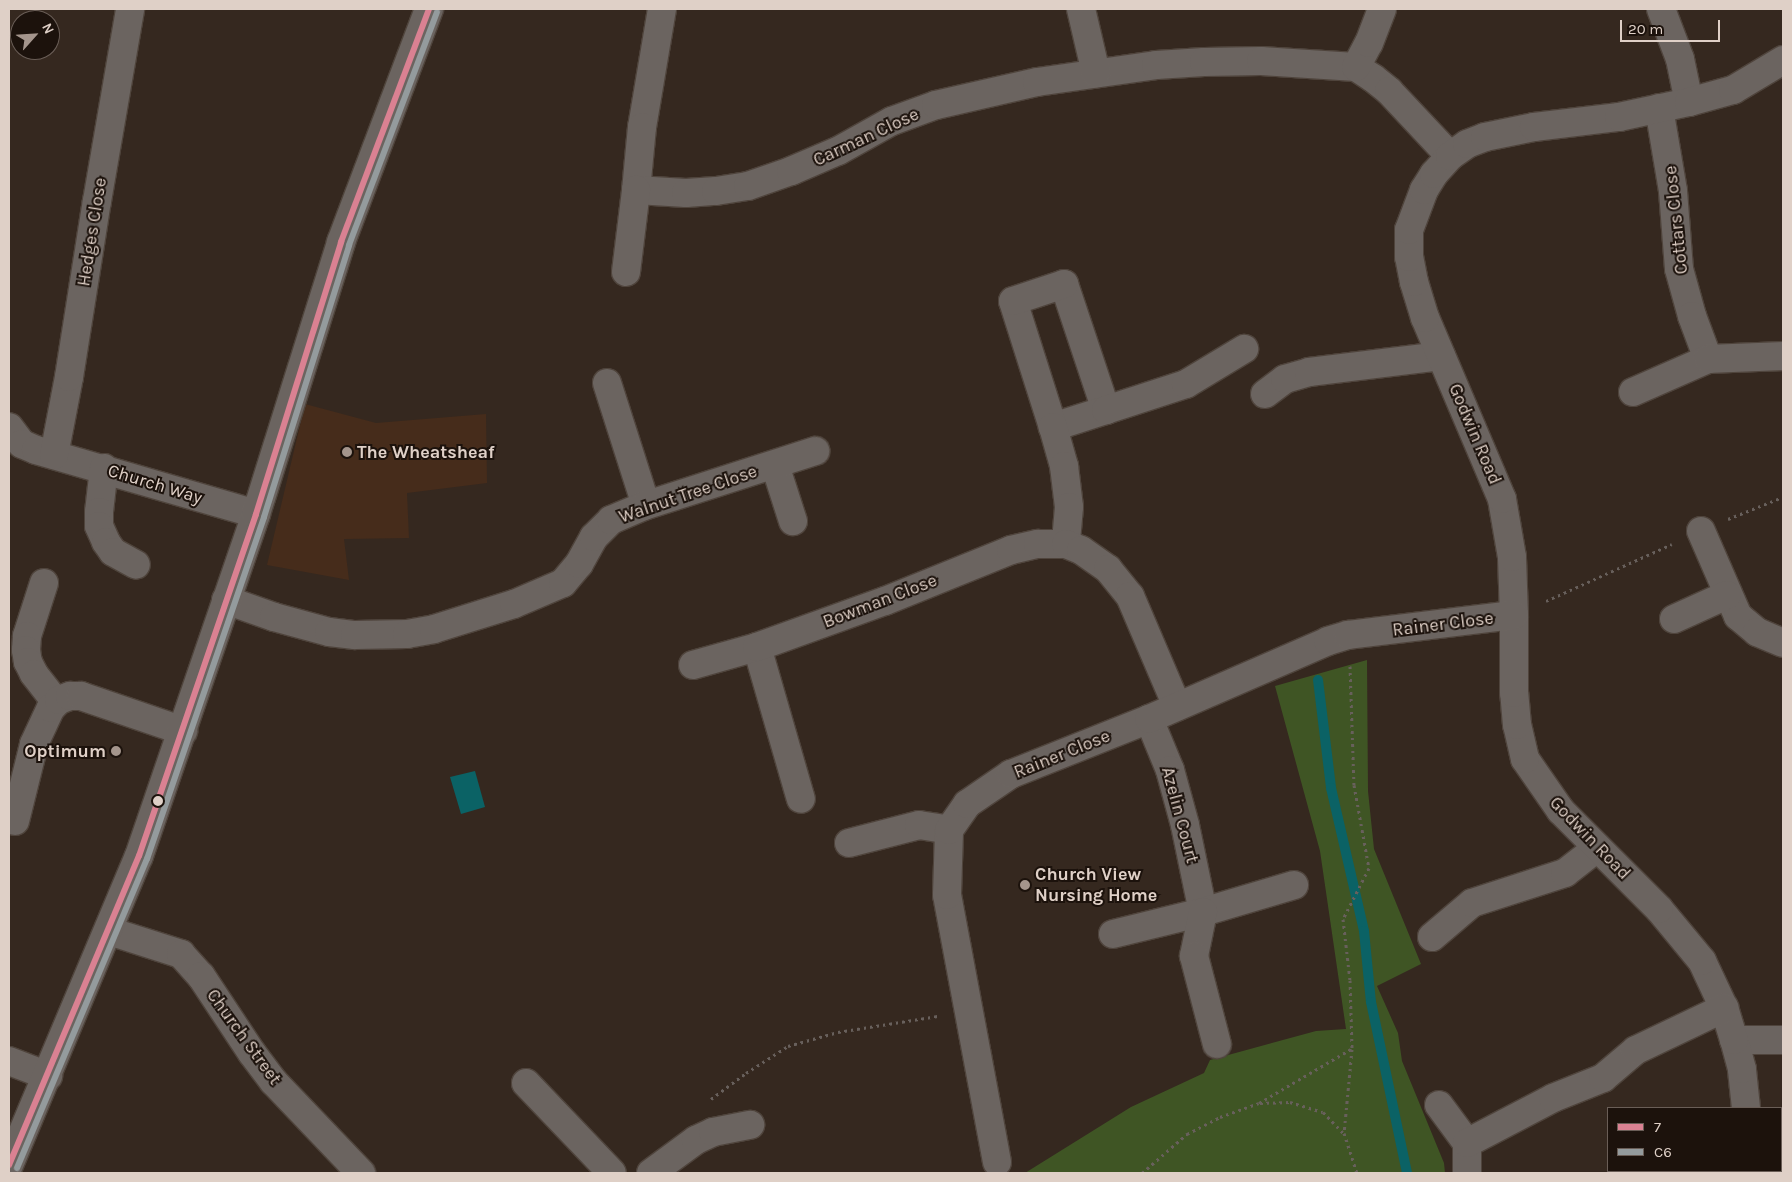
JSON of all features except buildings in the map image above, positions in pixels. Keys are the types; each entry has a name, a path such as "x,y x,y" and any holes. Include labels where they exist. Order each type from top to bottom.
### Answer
{"street":[{"name":"Hedges Close","path":"54,455 69,378 98,192 130,9"},
{"path":"9,1166 139,856 256,514 341,242 429,9"},
{"path":"626,272 642,127 662,9"},
{"path":"1081,9 1096,73"},
{"path":"1382,9 1369,43 1356,67 1389,91 1450,156"},
{"path":"1660,9 1680,58 1689,102"},
{"name":"Godwin Road","path":"1746,1107 1742,1069 1734,1040 1724,1008 1702,961 1683,935 1561,811 1525,759 1517,725 1514,694 1512,557 1502,499 1425,318 1414,282 1409,257 1409,230 1424,190 1434,174 1450,156 1466,144 1485,137 1534,127 1619,117 1689,102 1733,90 1783,60"},
{"name":"Carman Close","path":"636,190 686,193 748,186 799,168 838,151 892,121 936,105 1037,82 1156,65 1261,62 1356,67"},
{"name":"Cottars Close","path":"1659,108 1673,191 1679,270 1692,316 1708,359"},
{"path":"1066,544 1069,507 1064,466 1013,300 1064,284 1106,410"},
{"path":"1053,427 1186,384 1244,349"},
{"path":"1265,394 1285,379 1309,372 1441,356"},
{"path":"1633,392 1708,359 1783,356"},
{"path":"607,383 646,505"},
{"name":"Church Way","path":"9,426 22,444 256,514"},
{"name":"Walnut Tree Close","path":"226,600 274,617 329,632 379,636 418,632 514,604 552,590 571,575 588,545 611,520 646,505 815,451"},
{"name":"Walnut Tree Close","path":"775,465 793,521"},
{"path":"104,468 98,512 100,526 106,542 113,552 136,565"},
{"path":"1700,531 1738,616 1746,625 1783,643"},
{"name":"Bowman Close","path":"693,665 757,647 885,602 1011,550 1038,544 1066,544 1081,550 1108,569 1120,581 1130,596 1176,706"},
{"path":"44,583 27,636 26,650 28,662 34,674 56,702"},
{"path":"1674,619 1727,595"},
{"name":"Rainer Close","path":"997,1162 947,895 946,859 949,830 967,804 1011,774 1149,719 1305,649 1348,635 1514,615"},
{"path":"757,647 801,798"},
{"path":"15,821 34,744 50,708 56,702 70,696 81,696 183,731"},
{"name":"Azelin Court","path":"1149,719 1170,770 1185,825 1203,912 1194,956 1217,1044"},
{"path":"849,843 919,825 949,830"},
{"path":"1432,937 1472,903 1564,873 1597,848"},
{"path":"1113,934 1203,912 1294,885"},
{"name":"Church Street","path":"109,931 181,954 200,976 274,1082 362,1173"},
{"path":"1467,1144 1554,1098 1602,1078 1636,1050 1724,1008"},
{"path":"1734,1040 1783,1040"},
{"path":"9,1061 48,1076"},
{"path":"526,1083 612,1173"},
{"path":"1439,1105 1467,1144 1467,1173"},
{"path":"651,1173 696,1140 713,1132 750,1125"}],"path":[{"path":"1514,615 1700,531 1783,497"},
{"path":"1348,635 1354,785 1369,868 1342,919 1350,980 1352,1048 1344,1133 1357,1173"},
{"path":"709,1100 788,1046 838,1032 940,1016"},
{"path":"1142,1173 1187,1134 1220,1117 1259,1103 1352,1048"},
{"path":"1259,1103 1290,1102 1323,1112 1344,1133"}],"shaded area":[{"path":"305,404 376,423 486,414 487,483 407,493 409,538 344,539 349,580 267,565"}],"green space":[{"path":"1367,660 1368,791 1374,849 1421,964 1377,986 1398,1033 1402,1061 1444,1163 1445,1173 1025,1173 1131,1107 1204,1073 1210,1060 1316,1031 1346,1029 1320,851 1275,686"}],"water":[{"path":"475,771 485,807 461,814 450,777"}],"waterway":[{"path":"1318,680 1331,788 1364,931 1371,1002 1407,1173"}],"transit line":[{"name":"7","path":"9,1165 139,856 256,514 341,242 429,9"},
{"name":"C6","path":"17,1168 147,859 264,517 349,245 437,12"}],"place":[{"name":"The Wheatsheaf","path":"347,452"},
{"name":"Optimum","path":"116,751"},
{"name":"Church View Nursing Home","path":"1025,885"}]}
